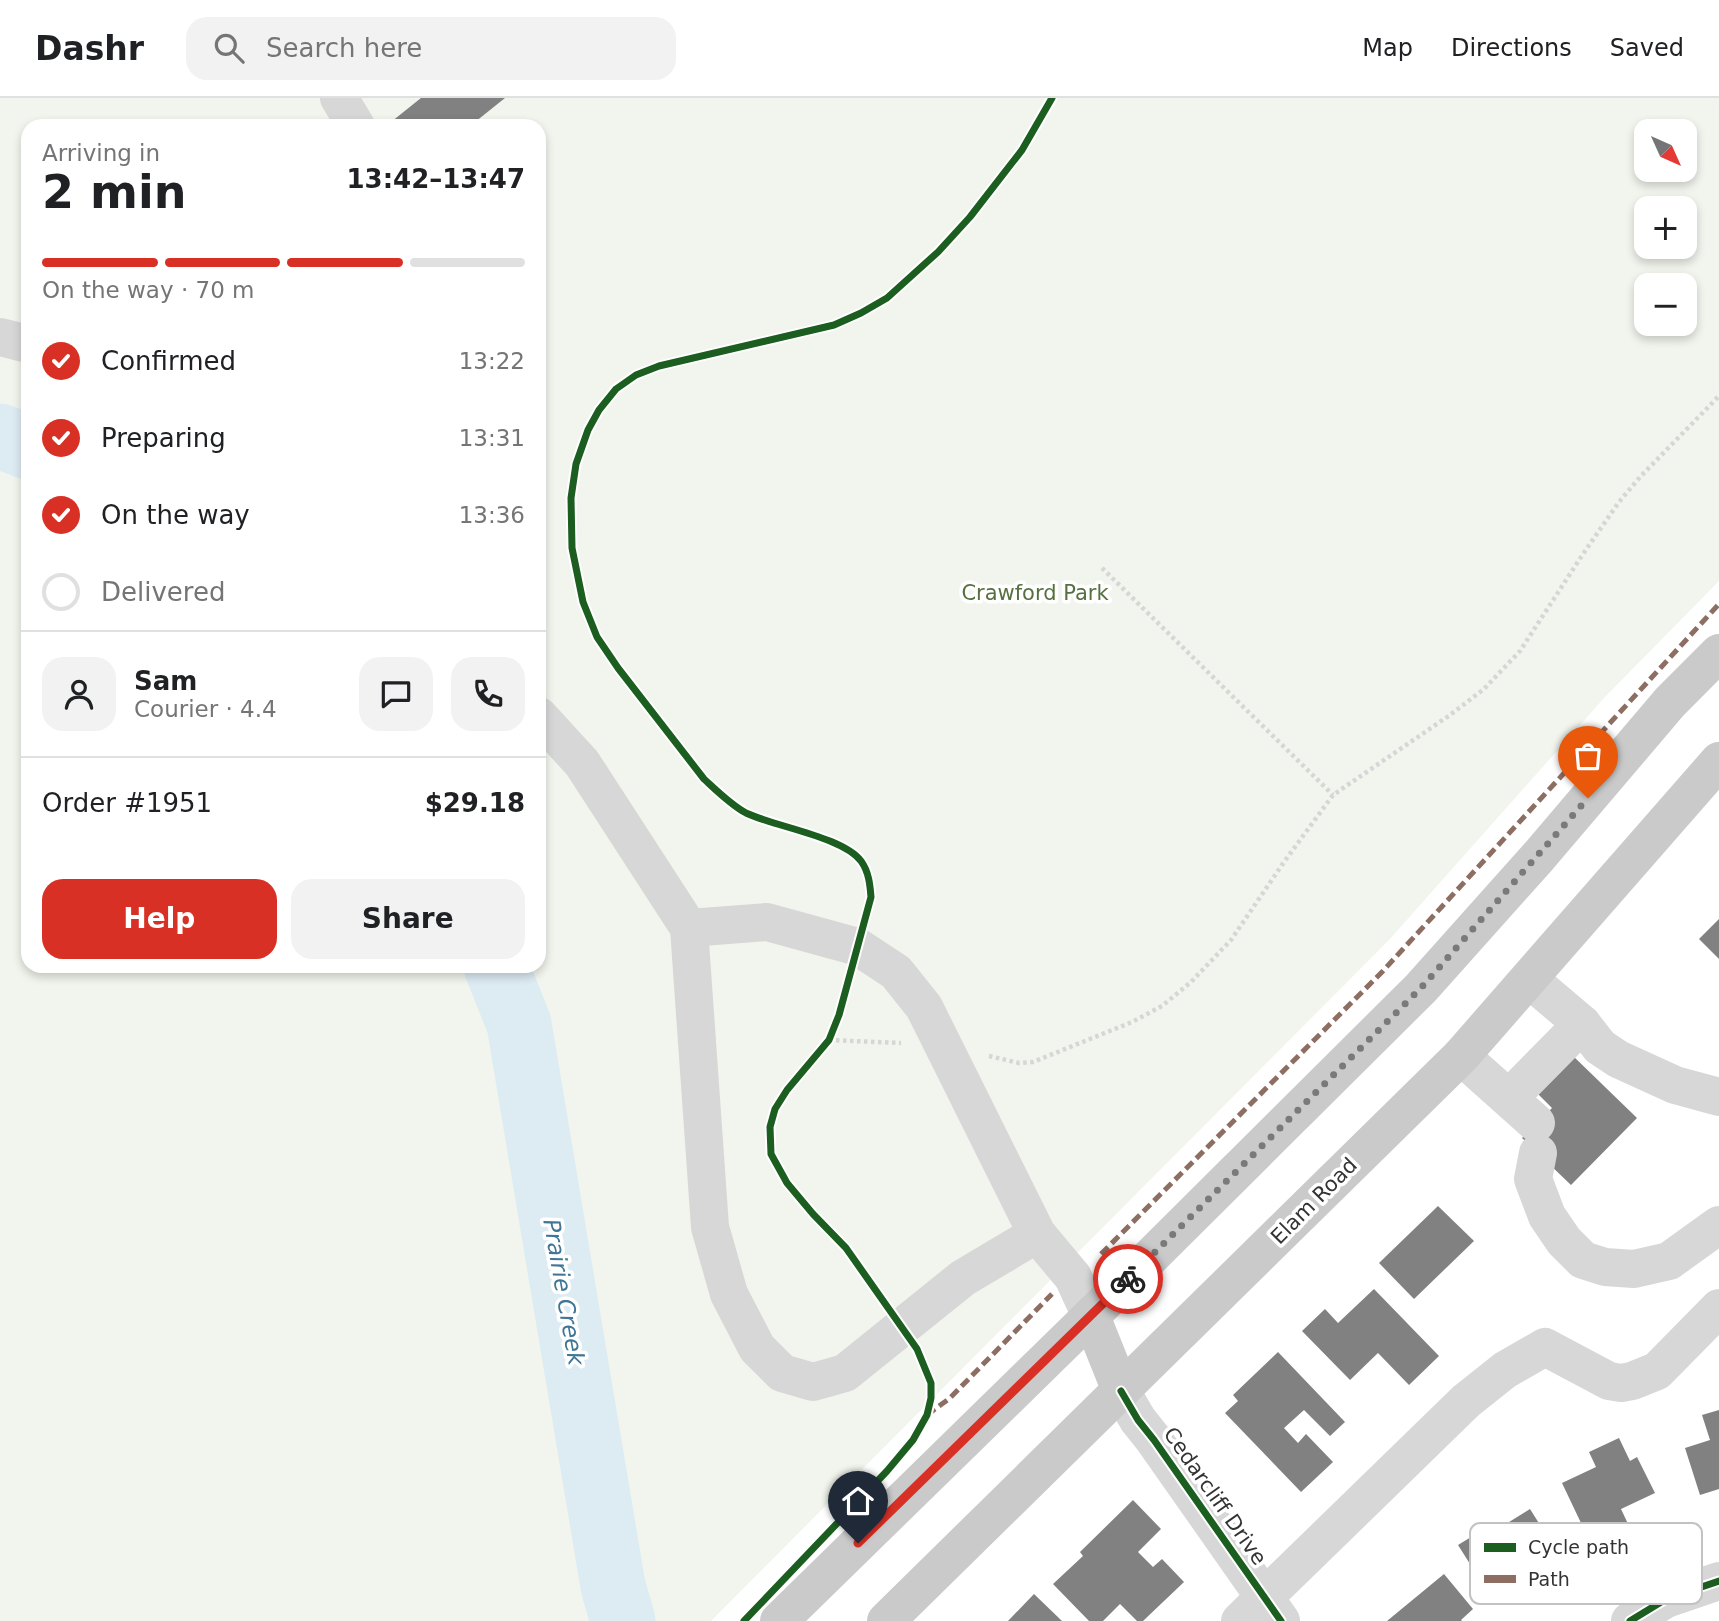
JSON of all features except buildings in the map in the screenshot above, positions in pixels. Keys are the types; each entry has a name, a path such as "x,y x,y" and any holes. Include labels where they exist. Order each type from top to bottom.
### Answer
{"main road":[{"path":"779,1621 1421,988 1539,856 1670,702 1719,653"},
{"name":"Elam Road","path":"887,1621 1461,1056 1719,761"},
{"path":"1091,1316 1121,1391"}],"street":[{"path":"339,98 352,119"},
{"path":"0,337 21,342"},
{"path":"546,724 582,763 688,928 710,1227 729,1294 757,1348 782,1373 813,1382 845,1373 963,1278 1037,1234"},
{"path":"688,928 767,922 858,947 896,972 924,1007 1037,1234 1073,1277 1091,1316"},
{"path":"1530,979 1582,1024 1600,1047 1618,1059 1675,1084 1719,1097"},
{"path":"1582,1024 1528,1125 1533,1179 1547,1216 1564,1241 1583,1261 1605,1267 1634,1269 1669,1261 1719,1225"},
{"path":"1461,1056 1528,1125"},
{"path":"1262,1613 1466,1401 1505,1370 1545,1347 1609,1381 1632,1381 1657,1371 1719,1308"},
{"name":"Cedarcliff Drive","path":"1121,1391 1262,1613"},
{"path":"1702,1587 1719,1581"},
{"path":"1630,1621 1657,1604"}],"path":[{"path":"829,1040 942,1044 1006,1061 1033,1062 1132,1022 1162,1006 1191,982 1231,940 1333,795 1484,689 1520,651 1619,502 1719,396"},
{"path":"1102,568 1333,795"},
{"path":"821,1050 834,1027"}],"green space":[{"name":"Crawford Park","path":"0,98 1719,98 1719,581 1604,698 1389,940 711,1621 0,1621"}],"waterway":[{"name":"Prairie Creek","path":"0,436 21,444"},
{"name":"Prairie Creek","path":"499,973 519,1024 613,1586 623,1621"}],"marked path":[{"path":"1101,1254 1382,972 1719,604"},
{"path":"927,1415 950,1398 1052,1294"}],"cycle path":[{"path":"744,1621 887,1471 913,1440 927,1415 931,1398 931,1383 917,1349 846,1248 787,1183 771,1154 770,1127 775,1109 787,1090 829,1040 839,1015 871,897 870,883 861,861 840,845 746,813 724,798 704,779 618,668 597,637 583,602 572,548 571,498 576,464 588,430 599,410 616,389 636,375 659,366 834,325 887,298 938,252 970,217 1022,150 1052,98"},
{"path":"1121,1391 1138,1420 1281,1621"},
{"path":"1702,1587 1719,1581"},
{"path":"1630,1621 1658,1604"}],"way so far":[{"path":"1128,1279 1421,988 1588,798"}],"route":[{"path":"858,1543 1128,1279"}]}
